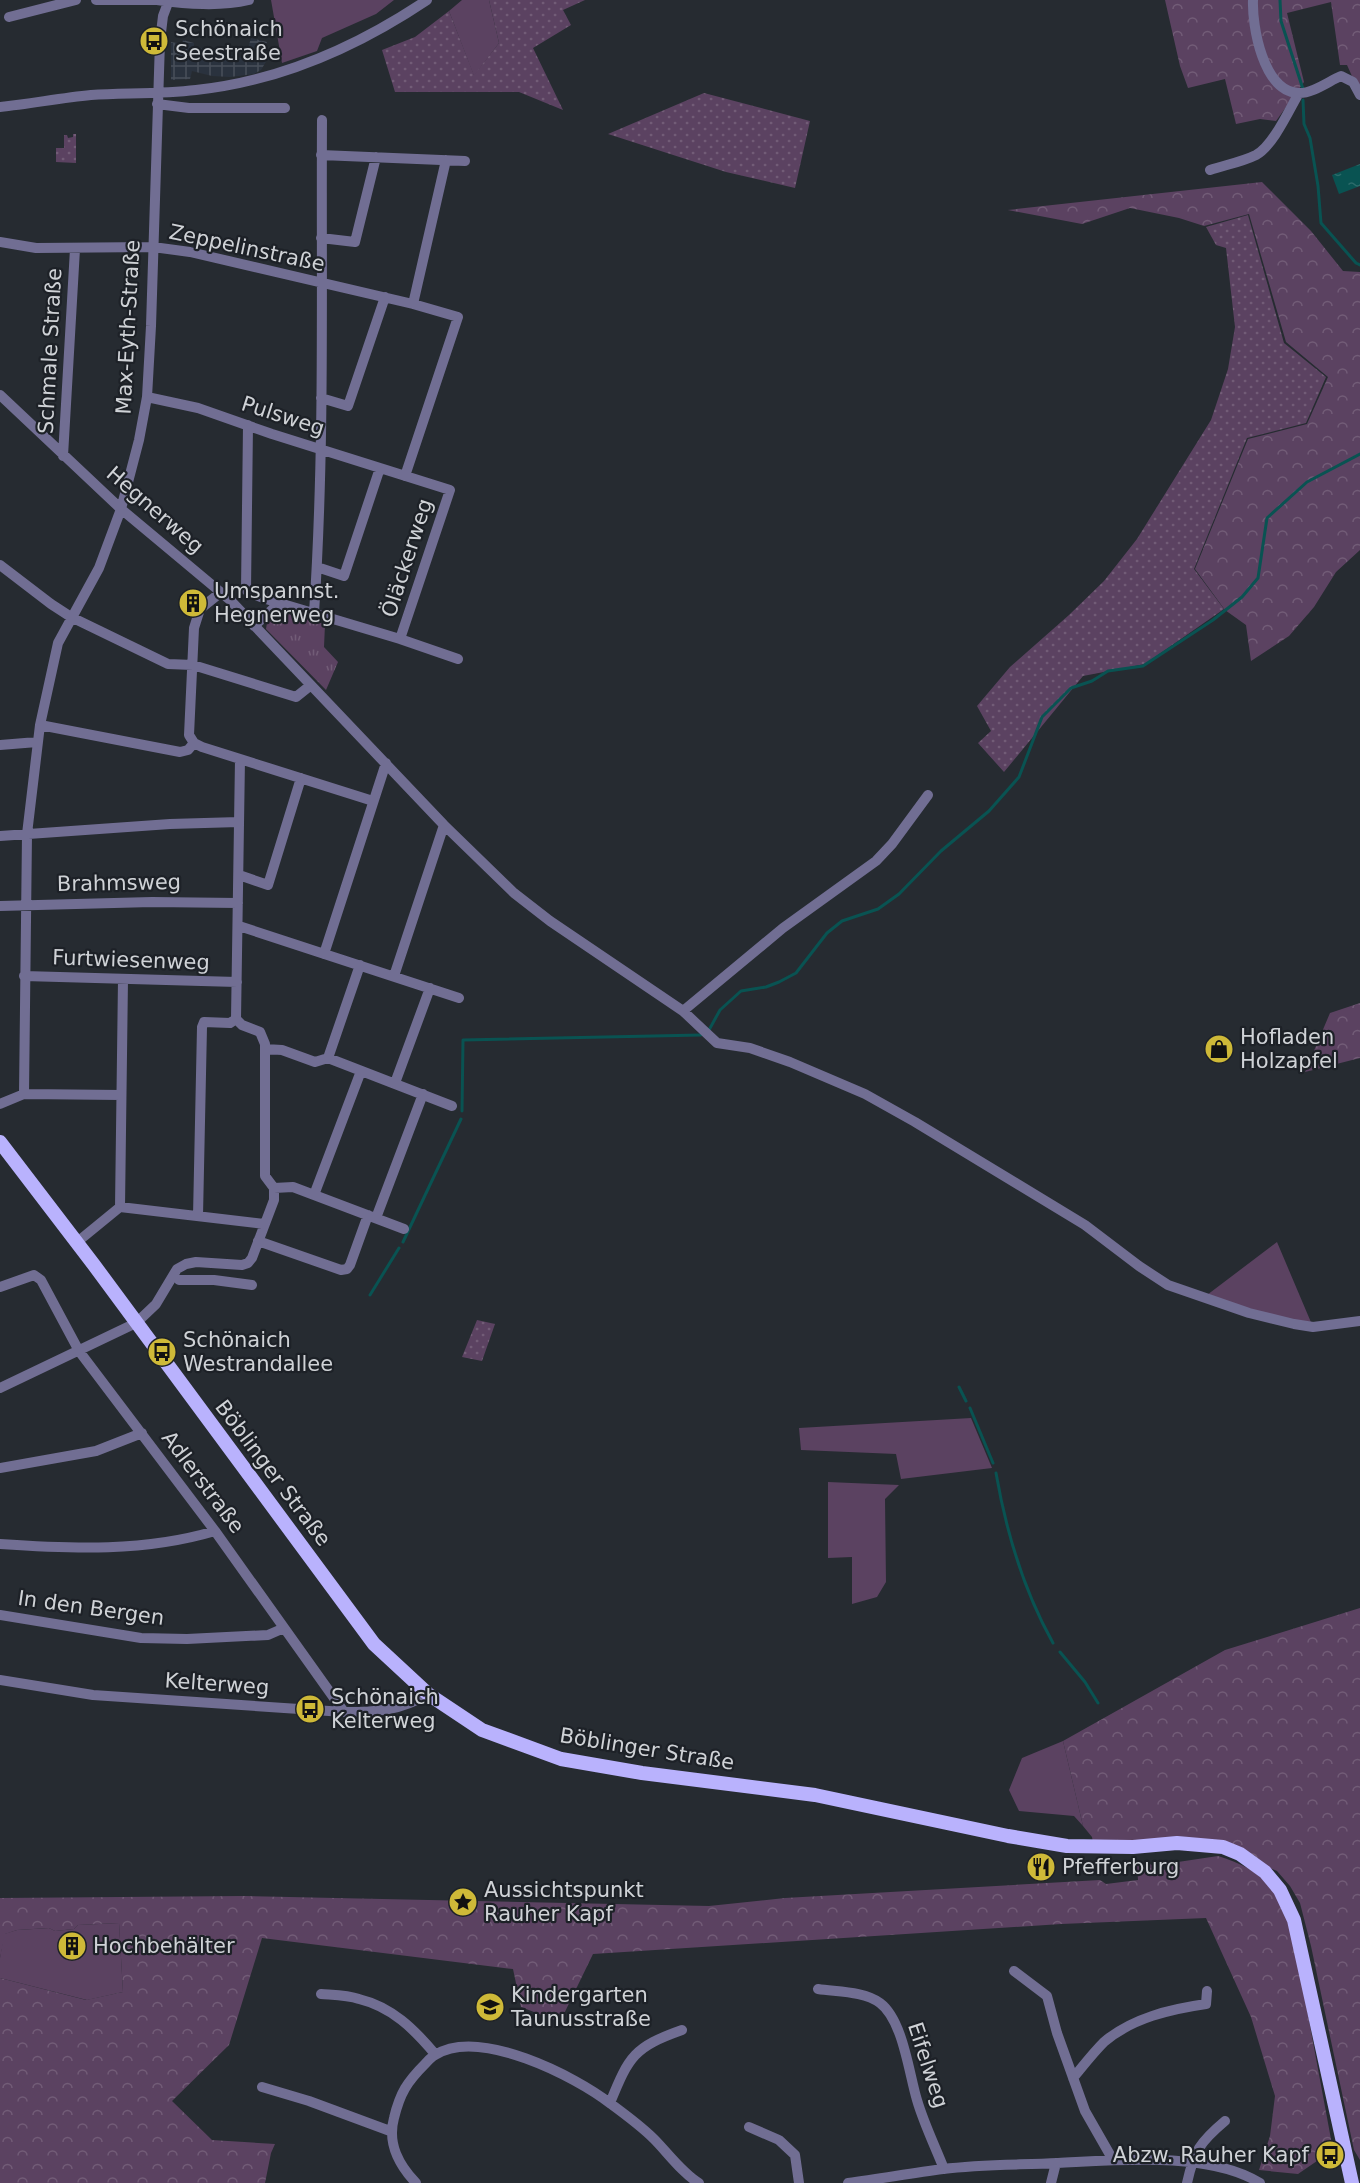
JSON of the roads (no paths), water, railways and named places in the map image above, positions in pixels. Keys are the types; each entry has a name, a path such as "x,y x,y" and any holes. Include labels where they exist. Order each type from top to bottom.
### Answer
{"main road":[{"name":"Böblinger Straße","path":"0,1142 374,1644 428,1695 482,1730 561,1759 642,1773 815,1795 1008,1836 1067,1846 1133,1847 1177,1843 1214,1845 1240,1854 1269,1872 1288,1905 1298,1935 1348,2168"},
{"path":"1348,2168 1360,2178"},
{"path":"1348,2168 1352,2183"}],"street":[{"path":"9,17 37,12 76,0"},
{"path":"96,0 230,4 249,0"},
{"path":"0,107 75,97 158,98 275,74 310,63 351,45 401,18 427,0"},
{"path":"1253,0 1254,30 1258,46 1272,75 1284,88 1299,93"},
{"name":"Max-Eyth-Straße","path":"24,1094 27,834 37,742 58,643 99,568 121,509 140,440 147,397 151,326 161,28 168,2"},
{"path":"1210,170 1261,152 1272,139 1299,93 1341,76 1353,82 1360,94"},
{"path":"158,98 189,108 285,108"},
{"path":"314,613 321,398 322,120"},
{"path":"321,155 465,161"},
{"path":"321,238 355,242 376,157"},
{"path":"413,304 446,160"},
{"name":"Zeppelinstraße","path":"0,242 36,248 153,247 211,256 321,284 385,297 458,317 405,476"},
{"name":"Schmale Straße","path":"63,456 75,249"},
{"path":"321,398 348,406 385,297"},
{"name":"Hegnerweg","path":"0,395 121,509 230,600 444,825 514,893 683,1011 717,1042 750,1048 821,1074 865,1094 1086,1225 1168,1285 1239,1310 1294,1324 1313,1327 1360,1321"},
{"name":"Pulsweg","path":"147,397 198,408 450,490"},
{"name":"Öläckerweg","path":"248,425 248,550 245,585 250,593 458,659"},
{"path":"317,567 344,576 380,468"},
{"name":"Öläckerweg","path":"400,639 450,490"},
{"path":"0,565 71,617 168,664 193,664 296,697 311,685"},
{"path":"220,593 200,609 194,628 189,735 194,743 373,801"},
{"path":"254,626 274,608 283,604"},
{"path":"40,725 180,752 188,750 194,743"},
{"path":"0,745 37,742"},
{"path":"0,1388 136,1323 156,1304 177,1269 186,1264 196,1262 236,1265 248,1263 252,1258 274,1200 274,1188 265,1176 265,1049 260,1032 242,1025 236,1019 240,759"},
{"path":"324,954 386,763"},
{"path":"239,875 268,885 301,778"},
{"path":"683,1011 783,928 876,861 892,844 928,795"},
{"path":"0,836 170,824 239,822"},
{"path":"394,976 444,825"},
{"name":"Brahmsweg","path":"0,906 238,903"},
{"path":"239,926 459,998"},
{"path":"328,1058 360,965"},
{"name":"Furtwiesenweg","path":"24,976 237,982"},
{"path":"120,1207 123,979"},
{"path":"396,1083 430,988"},
{"path":"198,1216 202,1027 204,1022 230,1023 236,1019"},
{"path":"265,1049 282,1050 315,1062 328,1058 452,1106"},
{"path":"314,1195 361,1071"},
{"path":"0,1104 24,1094 121,1095"},
{"path":"258,1241 341,1270 346,1269 372,1217 423,1094"},
{"path":"274,1188 293,1187 404,1229"},
{"path":"76,1242 120,1207 264,1224"},
{"name":"Adlerstraße","path":"0,1287 34,1275 41,1280 79,1351 215,1531 344,1712"},
{"path":"179,1280 214,1280 252,1285"},
{"path":"0,1468 96,1451 142,1434"},
{"path":"0,1544 82,1549 189,1539 215,1531"},
{"name":"In den Bergen","path":"0,1615 141,1638 187,1639 268,1635 284,1628"},
{"name":"Kelterweg","path":"0,1680 93,1695 344,1712 382,1712 414,1703 428,1695"},
{"path":"1014,1971 1047,1996 1057,2033 1085,2111 1113,2160"},
{"name":"Eifelweg","path":"818,1989 871,1998 881,2004 891,2016 897,2029 918,2102 944,2169"},
{"path":"1073,2078 1105,2041 1120,2031 1147,2018 1176,2009 1206,2004 1207,1990"},
{"path":"321,1994 359,1999 391,2012 414,2030 435,2054"},
{"path":"610,2103 624,2068 644,2046 682,2030"},
{"path":"416,2183 402,2169 392,2144 390,2131 397,2104 408,2080 435,2054 470,2046 489,2047 528,2059 563,2075 610,2103 652,2137 698,2183"},
{"path":"262,2087 390,2131"},
{"path":"1187,2183 1192,2162 1206,2137 1225,2121"},
{"path":"749,2127 779,2140 795,2155 799,2183"},
{"path":"848,2183 901,2179 944,2169 1113,2160 1192,2162 1229,2169 1260,2183"},
{"path":"1051,2183 1056,2163"}],"water":[{"path":"1360,164 1360,186 1339,194 1332,175"}],"waterway":[{"path":"1280,0 1281,21 1303,89"},
{"path":"1303,100 1304,124 1310,138 1321,223 1360,265"},
{"path":"709,1030 720,1010 741,991 766,987 796,973 827,933 842,921 878,909 899,894 941,851 989,811 1019,777 1042,717 1071,688 1092,681 1108,671 1143,666 1213,620 1242,597 1258,578 1267,518 1307,482 1360,454"},
{"path":"462,1111 463,1040 701,1035"},
{"path":"403,1242 461,1119"},
{"path":"370,1295 399,1248"},
{"path":"959,1387 966,1401"},
{"path":"970,1408 993,1463"},
{"path":"996,1473 1017,1560 1033,1603 1053,1643"},
{"path":"1060,1652 1085,1682 1098,1703"}],"place":[{"name":"Schönaich Seestraße","path":"154,41"},
{"name":"Umspannst. Hegnerweg","path":"193,603"},
{"name":"Hofladen Holzapfel","path":"1219,1049"},
{"name":"Schönaich Westrandallee","path":"162,1352"},
{"name":"Schönaich Kelterweg","path":"310,1709"},
{"name":"Pfefferburg","path":"1041,1867"},
{"name":"Aussichtspunkt Rauher Kapf","path":"463,1902"},
{"name":"Hochbehälter","path":"72,1946"},
{"name":"Kindergarten Taunusstraße","path":"490,2007"},
{"name":"Abzw. Rauher Kapf","path":"1330,2155"}]}
